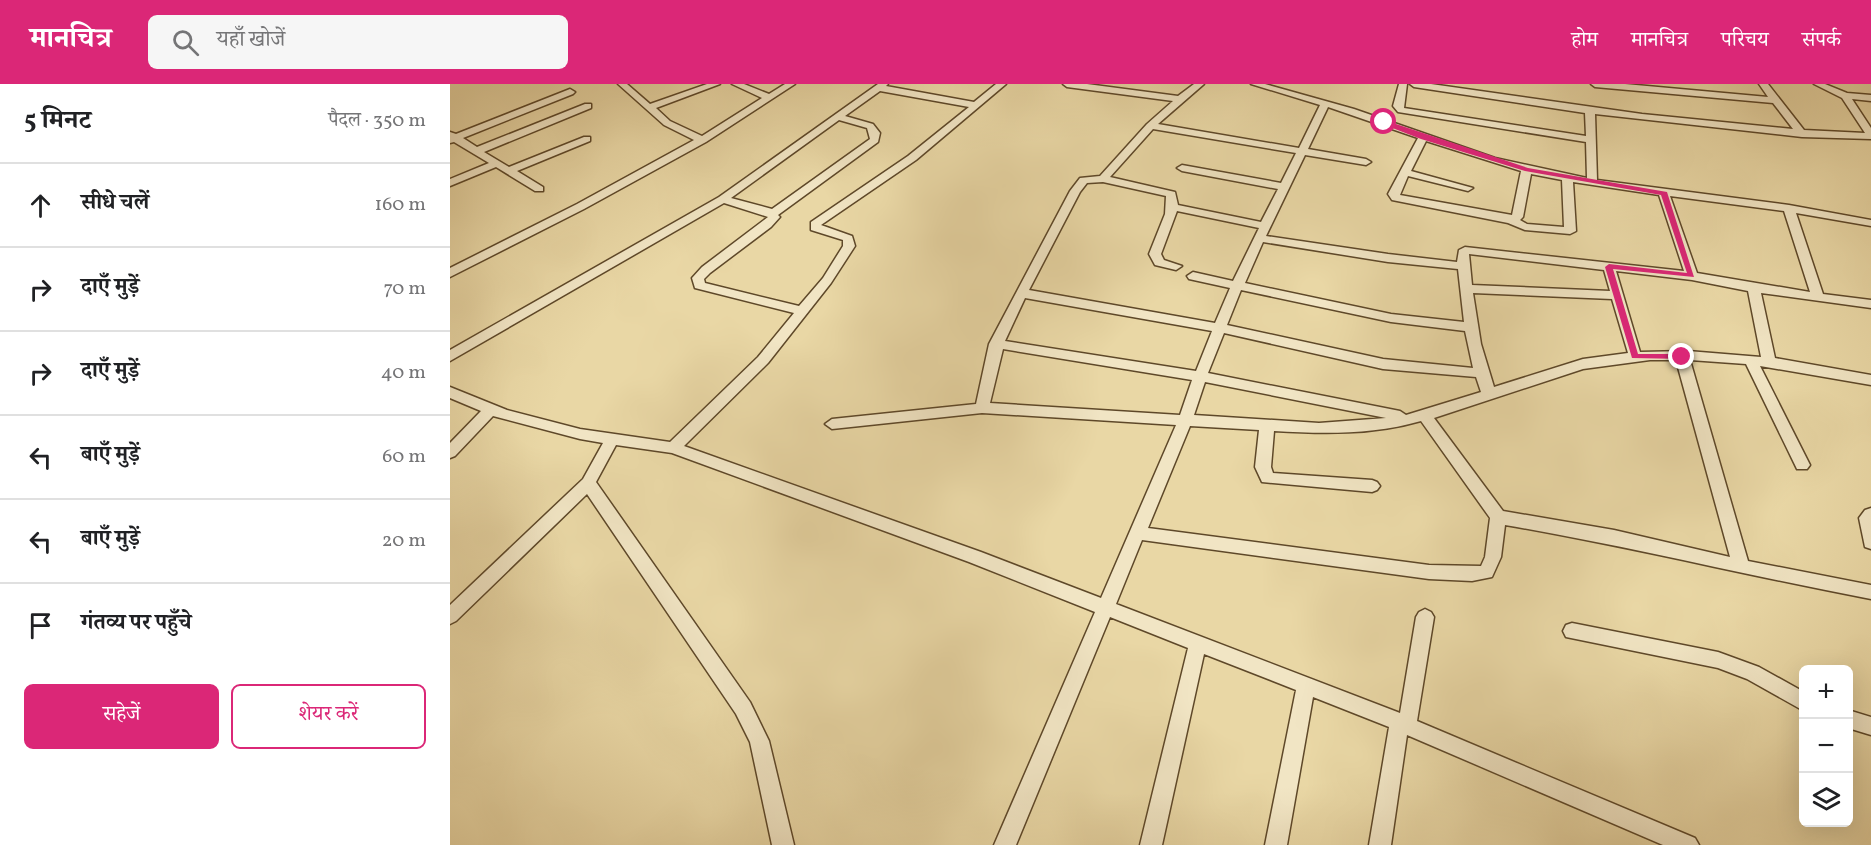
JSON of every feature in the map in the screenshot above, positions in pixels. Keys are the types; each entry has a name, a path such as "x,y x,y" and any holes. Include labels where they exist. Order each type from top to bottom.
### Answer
{"street":[{"path":"650,107 716,84"},
{"path":"736,84 769,98"},
{"path":"450,273 556,220 703,140 791,84"},
{"path":"673,448 763,360 803,311 850,243 848,238 815,228 815,224 912,158 1002,84"},
{"path":"1067,84 1107,86 1178,99"},
{"path":"1103,179 1150,126 1178,99 1200,84"},
{"path":"1255,84 1384,122 1423,137 1527,170 1592,183 1664,194 1789,208 1871,223"},
{"path":"1401,110 1398,106 1403,84"},
{"path":"1414,84 1590,111 1802,134 1871,135"},
{"path":"1763,84 1802,134"},
{"path":"1818,84 1845,96 1871,98"},
{"path":"628,85 667,123 703,140"},
{"path":"450,356 723,199 882,86 976,105"},
{"path":"1595,87 1775,100"},
{"path":"452,137 570,92"},
{"path":"1845,96 1871,135"},
{"path":"1604,102 1611,112"},
{"path":"1005,845 1185,421 1199,376 1262,232 1325,104"},
{"path":"477,151 588,106"},
{"path":"1384,122 1401,110 1590,140"},
{"path":"1590,111 1592,183"},
{"path":"803,311 705,287 697,281 706,270 768,225 773,214 875,140 875,133 870,126 838,117"},
{"path":"1150,126 1366,162"},
{"path":"452,137 538,189"},
{"path":"1423,137 1393,195 1396,198 1511,220 1525,227 1570,231 1567,177"},
{"path":"510,170 587,139"},
{"path":"450,183 498,163"},
{"path":"1182,168 1284,188"},
{"path":"1511,220 1517,217 1527,170"},
{"path":"1404,172 1468,188"},
{"path":"982,408 985,381 996,344 1081,182 1088,179 1103,179 1167,192 1173,196 1172,207 1155,257 1159,262 1176,266"},
{"path":"1664,194 1692,276"},
{"path":"723,199 773,214"},
{"path":"1172,207 1262,232 1389,258 1464,266"},
{"path":"1789,208 1818,297"},
{"path":"1490,396 1480,373 1470,327 1463,253 1470,249 1692,276 1754,288 1871,304"},
{"path":"1609,267 1635,356"},
{"path":"1193,276 1391,318 1470,327"},
{"path":"1754,288 1769,363"},
{"path":"1467,289 1618,295"},
{"path":"1021,293 1221,328 1383,364 1480,373"},
{"path":"996,344 1199,376 1419,417 1498,517 1614,537 1741,567 1871,592"},
{"path":"832,424 982,408 1185,421 1339,427 1419,417 1490,396 1568,368 1635,356 1769,363 1871,380"},
{"path":"1682,357 1741,567"},
{"path":"1752,362 1802,465"},
{"path":"450,392 491,409 580,434 673,448 975,557 1403,724 1655,838 1688,845"},
{"path":"450,452 491,409"},
{"path":"1267,425 1263,471 1267,478 1372,486"},
{"path":"450,616 588,483 612,439"},
{"path":"588,483 744,708 759,741 783,845"},
{"path":"1871,514 1867,518 1871,542"},
{"path":"1137,533 1302,556 1472,574 1486,572 1489,569 1493,557 1498,517"},
{"path":"1380,845 1425,617"},
{"path":"1572,631 1718,660 1753,673 1799,700"},
{"path":"1151,845 1198,643"},
{"path":"1276,845 1306,685"},
{"path":"1851,719 1871,726"}],"route":[{"path":"1384,122 1423,137 1527,170 1664,194 1692,276 1609,267 1635,356 1682,357"}]}
